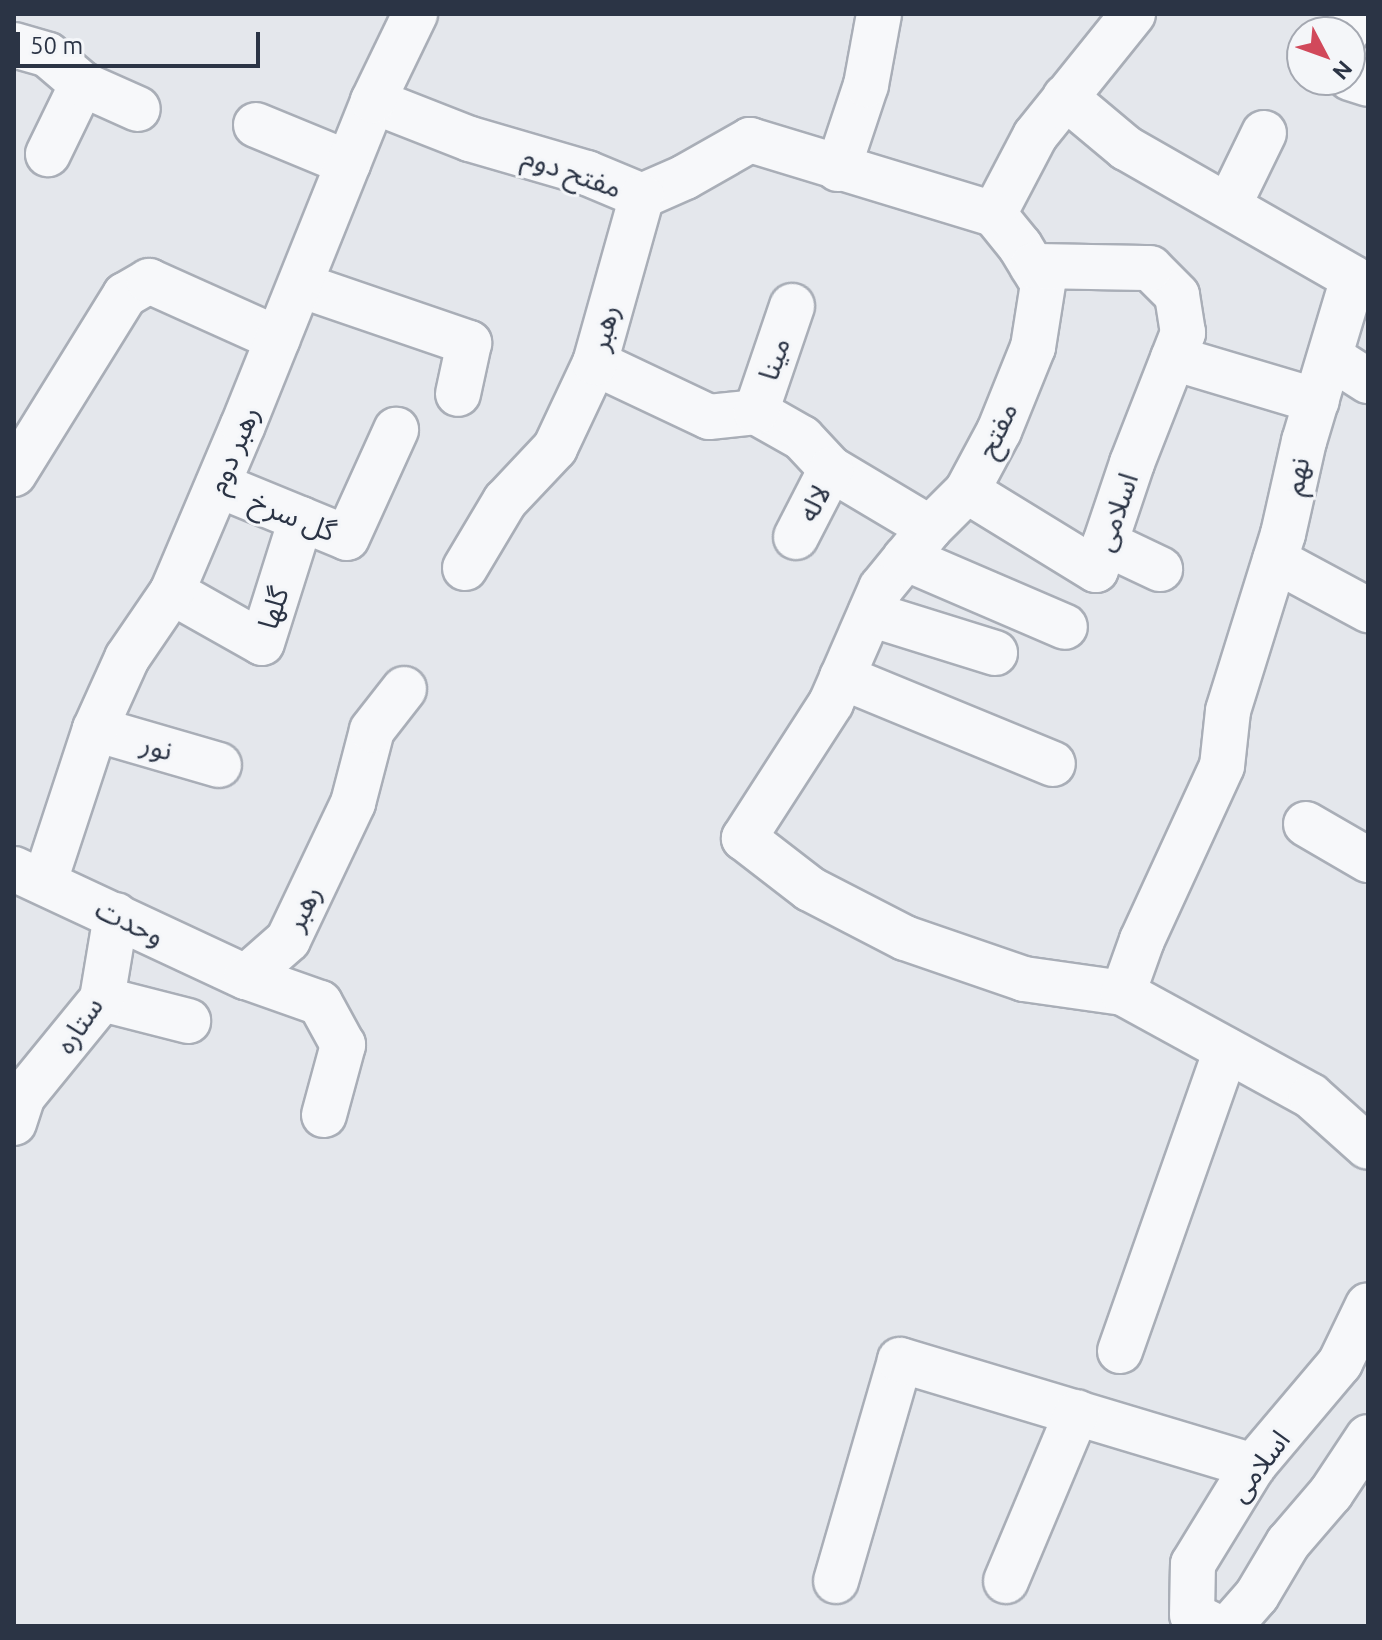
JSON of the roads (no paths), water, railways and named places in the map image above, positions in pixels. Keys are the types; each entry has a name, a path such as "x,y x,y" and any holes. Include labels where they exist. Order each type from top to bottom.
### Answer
{"street":[{"name":"رهبر دوم","path":"30,875 127,658 172,592 373,101 415,14"},
{"path":"838,169 866,85 879,14"},
{"path":"994,214 1035,136 1133,14"},
{"path":"14,45 48,55 82,84 138,109"},
{"path":"48,154 82,84"},
{"name":"نهم","path":"1065,97 1126,148 1229,205 1361,262 1317,401 1275,560 1228,711 1222,766 1142,940 1123,993"},
{"name":"مفتح دوم","path":"373,101 470,139 587,173 642,196 685,177 750,140 994,214"},
{"path":"256,125 348,163"},
{"path":"1229,205 1264,133"},
{"name":"رهبر","path":"465,568 505,501 555,448 595,363 642,196"},
{"name":"مفتح","path":"994,214 1043,284 1033,347 999,431 967,491 881,588 831,703 744,838 810,889 905,938 1024,979 1123,993"},
{"name":"اسلامی","path":"967,491 1096,570 1183,333 1177,295 1150,268 1032,266"},
{"path":"19,454 125,295 149,281 278,339"},
{"path":"300,285 469,343 458,394"},
{"name":"مینا","path":"756,412 792,306"},
{"path":"1173,358 1317,401"},
{"path":"1332,358 1368,381"},
{"path":"595,363 709,417 756,412 802,438 831,469 918,543 1065,627"},
{"name":"گل سرخ","path":"218,485 347,538 396,430"},
{"name":"لاله","path":"796,537 831,469"},
{"name":"گلها","path":"172,592 262,643 301,519"},
{"path":"1105,543 1160,569"},
{"path":"1275,560 1368,610"},
{"path":"870,614 995,653"},
{"path":"842,677 1053,764"},
{"name":"رهبر","path":"246,977 288,940 353,803 372,730 404,689"},
{"name":"نور","path":"95,729 219,765"},
{"path":"1306,824 1368,860"},
{"name":"وحدت","path":"30,875 246,977"},
{"name":"ستاره","path":"14,1123 23,1096 102,999 116,915"},
{"path":"246,977 320,1003 343,1045 324,1115"},
{"path":"1123,993 1311,1096 1368,1147"},
{"path":"102,999 188,1021"},
{"path":"1120,1351 1226,1050"},
{"name":"اسلامی","path":"1215,1626 1192,1615 1193,1564 1253,1466 1340,1363 1368,1305"},
{"path":"836,1581 900,1360 1253,1466"},
{"path":"1006,1581 1077,1412"},
{"path":"1230,1626 1257,1595 1288,1543 1331,1493 1368,1437"}]}
